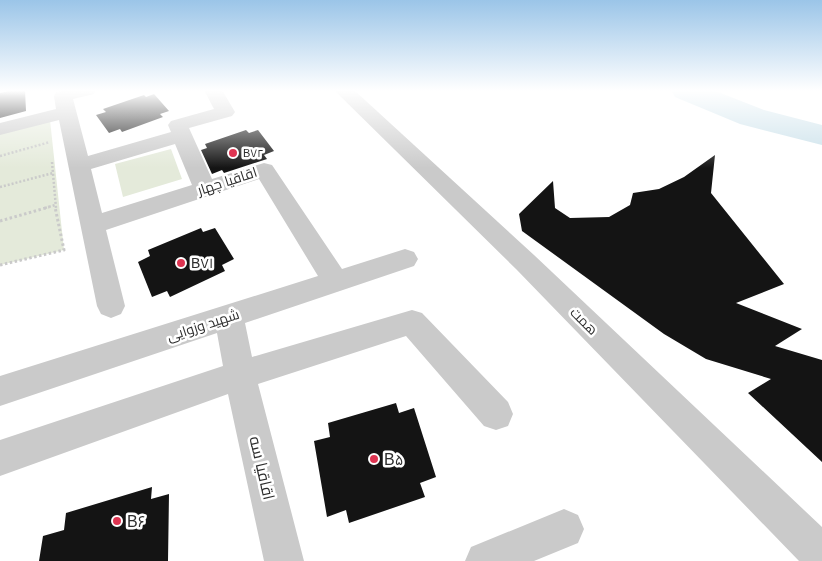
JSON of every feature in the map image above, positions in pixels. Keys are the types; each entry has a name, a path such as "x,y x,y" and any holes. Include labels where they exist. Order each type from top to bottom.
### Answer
{"street":[{"path":"0,128 26,116"},
{"path":"67,116 111,306"},
{"path":"205,188 178,125 209,116"},
{"name":"همت","path":"371,116 532,269 822,555"},
{"path":"78,166 182,135"},
{"name":"اقاقیا چهار","path":"92,225 264,170 336,282"},
{"name":"شهید وزوایی","path":"0,391 405,259"},
{"name":"اقاقیا سه","path":"229,317 240,375 284,561"},
{"path":"0,458 240,375 412,322 496,414"},
{"path":"485,561 564,529"}],"path":[{"path":"0,156 51,142 51,150"},
{"path":"0,265 64,250 55,205 52,158"},
{"path":"0,187 53,173"},
{"path":"0,221 55,205"}],"green space":[{"path":"50,120 64,250 0,265 0,132"},
{"path":"171,149 182,179 123,197 115,164"}],"building":[{"path":"97,116 163,117 122,132 120,129 109,133"},
{"name":"B۷۲","path":"246,130 249,133 258,130 274,151 264,155 267,159 224,173 222,170 212,174 201,150 207,148 205,144"},
{"path":"715,155 711,193 784,284 736,303 802,329 775,346 822,360 822,462 748,393 771,379 706,359 664,334 522,231 519,214 553,181 555,208 570,218 609,217 630,205 633,193 659,189 684,177"},
{"name":"B۷۱","path":"201,228 203,232 215,228 234,259 222,265 225,271 170,297 167,291 152,297 138,262 150,256 148,250"},
{"name":"B۵","path":"396,403 399,413 414,408 436,477 420,483 425,497 349,523 346,510 327,517 314,441 330,437 328,423"},
{"name":"B۶","path":"152,487 151,499 169,494 168,561 39,561 43,536 64,530 66,513"}],"waterway":[{"path":"750,116 822,135"}],"place":[{"name":"B۷۲","path":"233,153"},
{"name":"B۷۱","path":"181,263"},
{"name":"B۵","path":"374,459"},
{"name":"B۶","path":"117,521"}]}
